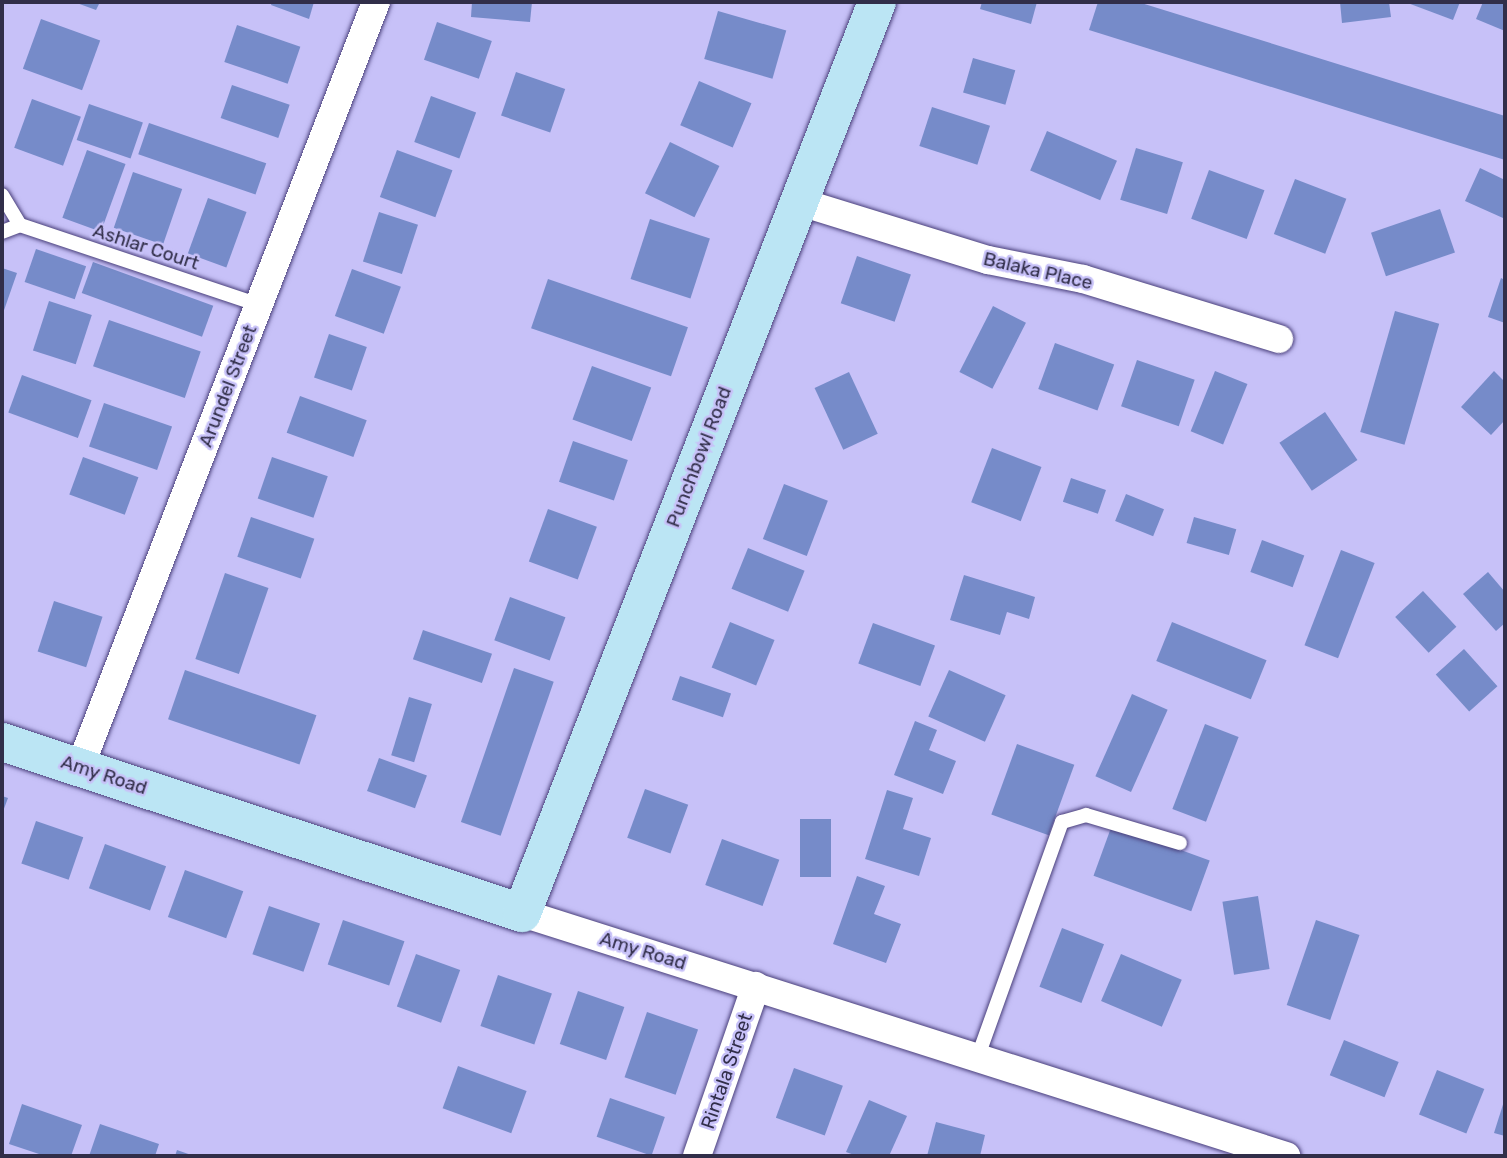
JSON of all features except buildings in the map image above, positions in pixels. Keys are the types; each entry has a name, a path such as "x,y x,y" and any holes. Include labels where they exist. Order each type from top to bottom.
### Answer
{"street":[{"name":"Punchbowl Road","path":"522,913 797,201 877,2"},
{"name":"Arundel Street","path":"80,766 378,3"},
{"name":"Balaka Place","path":"797,201 988,260 1083,279 1279,340"},
{"name":"Amy Road","path":"2,742 522,913 1286,1156"},
{"name":"Rintala Street","path":"697,1156 757,986"}],"lane":[{"path":"2,195 20,225 2,232"},
{"name":"Ashlar Court","path":"20,225 259,305"},
{"path":"977,1059 1045,859 1062,822 1086,815 1180,843"}]}
